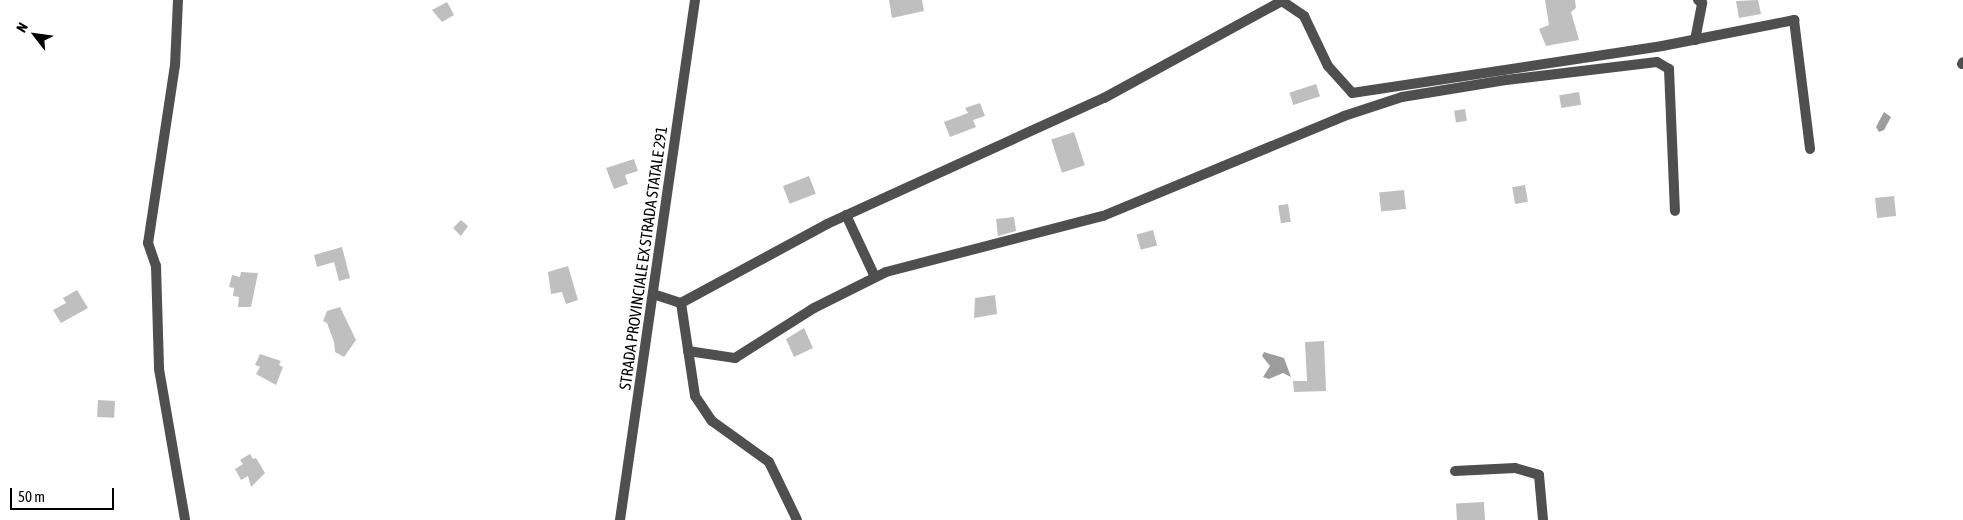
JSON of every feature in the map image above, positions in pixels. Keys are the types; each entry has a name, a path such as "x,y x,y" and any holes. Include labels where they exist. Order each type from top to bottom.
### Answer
{"street":[{"path":"178,0 175,65 148,242 156,266 159,369 185,520"},
{"name":"STRADA PROVINCIALE EX STRADA STATALE 291","path":"620,520 695,0"},
{"path":"1695,40 1702,3 1698,0"},
{"path":"653,294 681,303 846,215 1104,98 1282,1 1304,16 1328,66 1352,93 1695,40 1794,20 1810,149"},
{"path":"688,352 735,358 814,308 875,277 994,242 1104,216 1344,116 1402,97 1506,80 1657,62 1668,69 1675,211"},
{"path":"846,215 875,277"},
{"path":"681,303 695,396 712,421 768,462 796,520"},
{"path":"1455,471 1515,468 1539,475 1543,520"}],"shaded area":[{"path":"1884,112 1891,117 1884,130 1879,132 1876,127"},
{"path":"1264,352 1284,358 1291,377 1283,373 1269,379 1263,377 1270,366 1262,356"}],"building":[{"path":"889,0 922,0 924,11 892,18"},
{"path":"1545,0 1575,0 1576,8 1571,12 1579,40 1546,46 1539,29 1549,25"},
{"path":"1758,0 1761,14 1739,18 1736,1"},
{"path":"447,2 454,15 442,22 432,10"},
{"path":"1316,84 1320,96 1293,105 1289,93"},
{"path":"1579,92 1581,105 1561,108 1559,95"},
{"path":"980,103 985,116 973,120 976,127 950,137 944,122 968,113 965,108"},
{"path":"1465,109 1467,121 1456,123 1454,111"},
{"path":"1074,132 1085,165 1062,173 1051,139"},
{"path":"634,159 638,171 625,175 628,184 614,189 606,168"},
{"path":"809,176 816,194 790,204 783,186"},
{"path":"1525,185 1528,202 1515,204 1512,187"},
{"path":"1404,190 1406,209 1381,212 1379,193"},
{"path":"1894,196 1896,216 1877,218 1875,198"},
{"path":"1288,204 1291,222 1281,223 1278,206"},
{"path":"1014,217 1016,231 998,236 996,219"},
{"path":"461,220 468,226 461,236 453,228"},
{"path":"1153,230 1157,245 1141,250 1137,234"},
{"path":"342,247 350,278 339,281 334,262 317,267 314,255"},
{"path":"568,266 578,300 566,304 562,292 551,294 548,272"},
{"path":"241,272 258,273 251,307 238,307 239,297 233,296 234,288 229,287 232,275 240,277"},
{"path":"77,290 88,308 61,323 53,310 66,303 63,298"},
{"path":"995,295 997,314 974,318 975,298"},
{"path":"340,307 356,340 344,357 335,352 334,342 327,323 323,321 327,311"},
{"path":"804,328 813,348 794,357 786,339"},
{"path":"1324,341 1326,391 1294,392 1293,381 1307,381 1305,342"},
{"path":"260,354 281,361 279,365 283,367 276,385 256,374 260,367 255,365"},
{"path":"98,400 115,401 114,418 97,417"},
{"path":"250,454 253,459 256,458 265,473 251,487 248,476 241,480 235,469 243,464 240,460"},
{"path":"1484,502 1485,520 1457,520 1456,503"}]}
